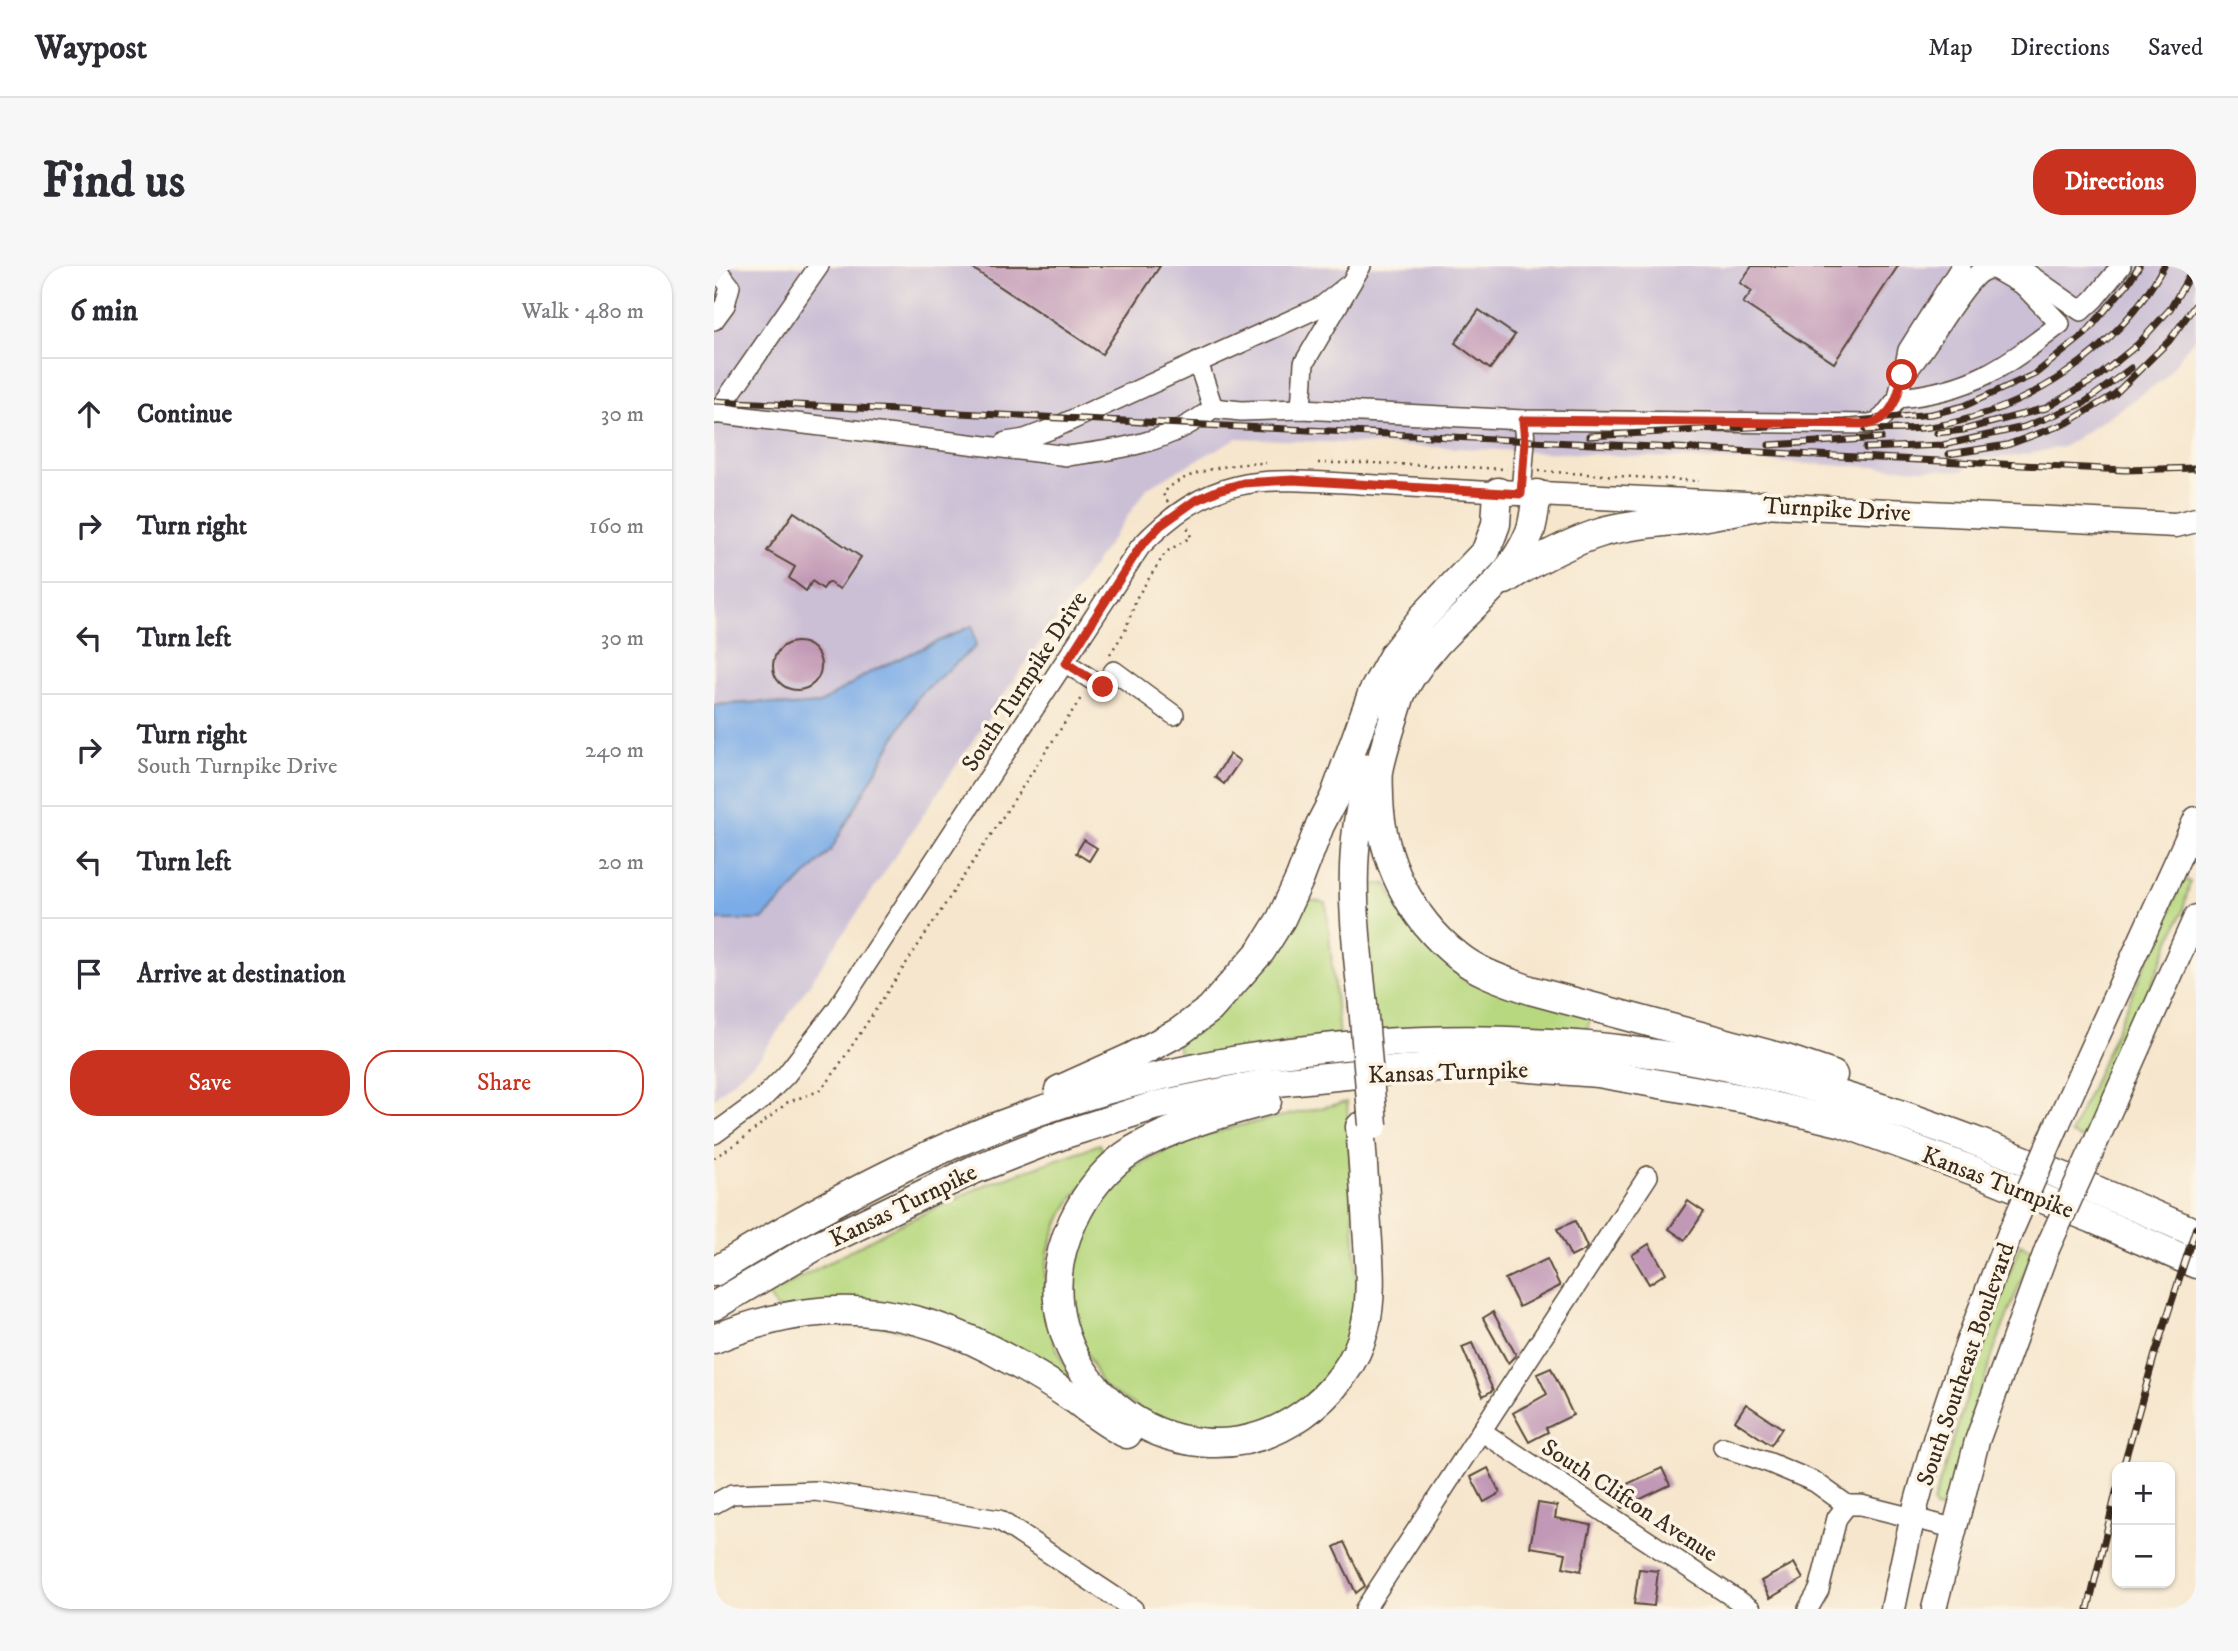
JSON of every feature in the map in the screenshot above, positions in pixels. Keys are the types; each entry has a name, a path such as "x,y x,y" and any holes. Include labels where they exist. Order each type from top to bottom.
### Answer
{"highway":[{"path":"1497,585 1530,531 1519,493"},
{"path":"872,1184 928,1148 1130,1058 1179,1032 1210,1009 1261,951 1281,919 1320,825 1334,799 1372,694 1394,654 1423,617 1486,551 1496,524 1519,493"},
{"path":"714,1339 790,1315 825,1310 867,1311 904,1316 974,1341 1010,1359 1112,1427 1162,1448 1187,1454 1229,1456 1273,1445 1318,1422 1340,1402 1360,1375 1375,1345 1383,1317 1386,1279 1366,1126 1356,1006 1353,860 1359,811 1369,770 1401,694 1435,645 1497,585 1538,559 1603,532 1764,505"},
{"path":"1401,694 1379,773 1380,811 1386,848 1398,881 1432,934 1460,958 1493,977 1530,990 1786,1059 1869,1087 1936,1115 2002,1150"},
{"path":"1334,799 1339,897 1356,1006"},
{"name":"Kansas Turnpike","path":"714,1272 872,1184 956,1144 1034,1113 1108,1090 1217,1065 1291,1053 1392,1042 1492,1041 1589,1046 1696,1061 1793,1082 2002,1150 2196,1233"},
{"name":"Kansas Turnpike","path":"714,1306 816,1246 973,1170 1065,1134 1154,1106 1267,1083 1386,1071 1490,1065 1598,1073 1744,1099 1843,1123 2093,1219 2196,1264"},
{"path":"1366,1126 1369,1299 1365,1328 1354,1356 1337,1384 1314,1407 1290,1424 1261,1437 1231,1442 1198,1442 1167,1434 1136,1421 1110,1403 1086,1378 1070,1352 1057,1299 1058,1266 1066,1236 1080,1205 1104,1174 1133,1151 1157,1139 1220,1113 1281,1098 1377,1086 1453,1082 1562,1084 1744,1099"}],"main road":[{"name":"Turnpike Drive","path":"1519,493 2189,526"},
{"name":"South Southeast Boulevard","path":"1893,1609 1913,1520 1939,1428 1973,1327 2058,1123 2196,819"},
{"name":"South Southeast Boulevard","path":"1934,1609 1977,1441 2047,1249 2196,916"}],"street":[{"path":"714,266 730,286 725,305 714,320"},
{"path":"818,266 715,413 1068,456 1155,440 1192,425 1213,408 1241,411 1301,409 1523,420 1869,424 1884,416 1898,398 1908,350 1961,266"},
{"path":"1301,409 1304,363 1361,266"},
{"path":"2017,266 2081,311"},
{"path":"1898,398 1930,396 1976,381 2016,358 2081,311 2121,266"},
{"path":"1902,375 1916,362 1961,296 1983,271 1994,269 2024,286 2060,324"},
{"path":"984,445 1025,439 1322,306 1348,286"},
{"path":"1198,362 1213,408"},
{"path":"1519,493 1525,441 1523,420"},
{"name":"South Turnpike Drive","path":"714,1134 762,1099 786,1075 837,1009 1140,547 1161,525 1196,500 1219,490 1256,481 1293,480 1519,493"},
{"path":"1066,663 1103,687 1114,671 1174,715"},
{"path":"1365,1609 1648,1176"},
{"name":"South Clifton Avenue","path":"1481,1431 1751,1609"},
{"path":"1723,1447 1815,1482 1847,1505 1861,1505 1953,1528"},
{"path":"714,1504 732,1494 815,1491 999,1520 1133,1609"},
{"path":"1808,1609 1819,1590 1837,1518 1847,1505"}],"path":[{"path":"714,1158 743,1139 788,1102 820,1090 830,1079 1125,631 1137,597 1166,552 1191,537 1190,530"}],"shaded area":[{"path":"714,266 2196,266 2196,336 2163,380 2063,447 2010,457 1966,459 1964,471 1237,438 1148,487 1009,687 761,1056 714,1098"}],"green space":[{"path":"2186,880 2190,882 2183,910 2126,1045 2082,1139 2071,1134 2180,885"},
{"path":"1387,884 1404,917 1590,1018 1586,1035 1478,1026 1370,1034 1362,885"},
{"path":"1298,898 1326,903 1339,1036 1180,1060 1177,1044"},
{"path":"1347,1102 1357,1279 1354,1319 1347,1342 1332,1370 1295,1409 1242,1432 1174,1428 1103,1387 1068,1316 1073,1248 1100,1195 1126,1171 1187,1141 1234,1127"},
{"path":"1100,1144 1106,1159 1062,1215 1047,1261 1045,1281 1049,1320 1060,1357 1069,1374 1060,1381 1005,1348 776,1308 768,1295 892,1228 985,1185"},
{"path":"2020,1244 2033,1250 1994,1350 1945,1506 1941,1509 1935,1508 1933,1503 1980,1356"}],"water":[{"path":"972,626 976,646 919,695 831,850 762,920 714,920 714,705 761,702 792,706 819,704 872,671"}],"building":[{"path":"969,266 1160,266 1102,354"},
{"path":"1752,266 1898,266 1834,363 1743,303 1752,291 1740,283"},
{"path":"1479,310 1515,335 1490,369 1455,343"},
{"path":"794,512 861,557 840,589 828,582 823,589 812,581 806,591 789,578 795,567 767,551"},
{"path":"797,642 814,649 821,666 814,683 797,690 780,683 773,666 780,649"},
{"path":"1230,754 1240,761 1224,784 1215,777"},
{"path":"1084,840 1097,848 1089,861 1076,853"},
{"path":"1688,1201 1704,1212 1685,1240 1669,1229"},
{"path":"1575,1221 1587,1247 1571,1257 1557,1229"},
{"path":"1649,1244 1666,1273 1649,1284 1632,1255"},
{"path":"1547,1259 1560,1286 1519,1307 1505,1279"},
{"path":"1493,1312 1516,1355 1508,1363 1483,1318"},
{"path":"1472,1343 1493,1390 1483,1396 1462,1347"},
{"path":"1551,1368 1573,1415 1546,1428 1548,1432 1529,1442 1513,1413 1547,1394 1537,1374"},
{"path":"1746,1404 1782,1428 1771,1445 1735,1421"},
{"path":"1488,1468 1500,1493 1484,1502 1471,1477"},
{"path":"1662,1468 1670,1485 1622,1508 1614,1490"},
{"path":"1538,1503 1557,1506 1555,1518 1591,1525 1581,1571 1563,1567 1566,1553 1530,1547"},
{"path":"1344,1542 1365,1586 1356,1593 1334,1547"},
{"path":"1794,1563 1803,1579 1770,1598 1761,1581"},
{"path":"1639,1569 1658,1571 1654,1606 1634,1604"}],"railway":[{"path":"1589,436 1845,422 1932,414 1964,406 2035,374 2085,334 2139,266"},
{"path":"1866,430 1922,428 1966,419 2001,408 2034,392 2095,351 2144,297 2164,266"},
{"path":"1937,433 1963,430 2046,408 2095,379 2137,345 2170,309 2195,266"},
{"path":"1949,454 2007,445 2067,423 2115,394 2169,341 2196,304"},
{"path":"1866,448 1943,445 2024,427 2084,403 2131,368"},
{"path":"714,401 2125,470 2196,468"},
{"path":"1769,445 1881,438"},
{"path":"2124,1462 2155,1354 2196,1227"},
{"path":"2088,1609 2112,1509"}],"route":[{"path":"1103,687 1066,663 1140,547 1161,525 1196,500 1219,490 1243,483 1293,480 1521,494 1525,441 1523,420 1869,424 1877,422 1894,404 1898,398 1902,375"}]}
